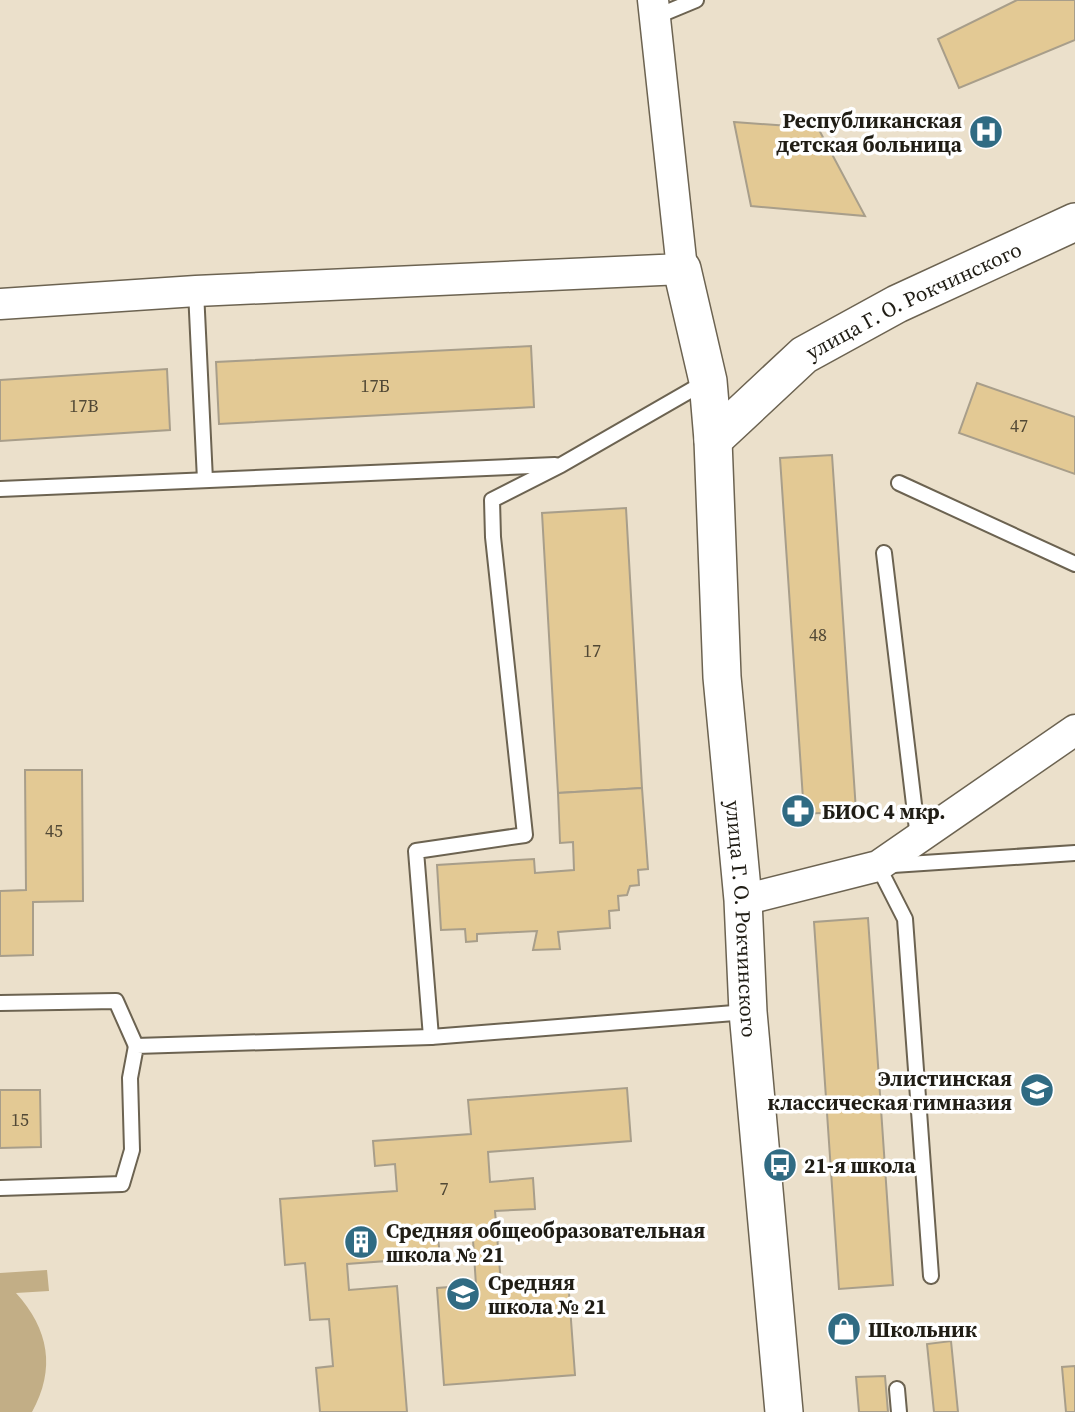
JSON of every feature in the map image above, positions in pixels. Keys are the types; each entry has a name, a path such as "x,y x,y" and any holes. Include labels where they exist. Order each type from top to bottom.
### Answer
{"street":[{"path":"0,304 196,291 682,269 654,8"},
{"name":"улица Г. О. Рокчинского","path":"713,440 804,355 897,304 1075,222"},
{"name":"улица Г. О. Рокчинского","path":"682,269 708,381 713,440 722,677 743,900 748,1012 783,1412"},
{"path":"743,900 878,866 1075,730"}],"lane":[{"path":"654,8 696,0"},
{"path":"196,291 205,480"},
{"path":"431,1037 416,851 525,835 493,537 492,499 561,465 708,381"},
{"path":"0,489 561,465"},
{"path":"899,484 1075,564"},
{"path":"884,553 918,838"},
{"path":"932,1276 905,919 878,866 1075,853"},
{"path":"0,1003 116,1001 136,1046 130,1078 132,1150 122,1184 0,1188"},
{"path":"136,1046 431,1037 748,1012"},
{"path":"897,1389 899,1412"}],"shaded area":[{"path":"47,1270 49,1291 16,1293 36,1321 42,1335 46,1365 40,1396 32,1412 0,1412 0,1273"}],"building":[{"path":"1017,0 1075,0 1075,40 959,88 938,39"},
{"path":"734,122 818,128 865,216 751,206"},
{"path":"531,346 534,407 219,424 216,362"},
{"path":"167,369 170,430 0,441 0,380"},
{"path":"977,383 1075,417 1075,474 959,433"},
{"path":"832,455 856,811 804,814 780,458"},
{"path":"626,508 642,788 558,793 542,513"},
{"path":"25,770 82,770 83,901 33,902 33,955 0,956 0,891 26,890"},
{"path":"642,788 648,869 638,870 639,885 630,886 627,895 618,896 619,910 609,911 610,928 558,932 560,949 533,950 537,931 477,934 477,941 466,942 465,929 441,930 437,865 534,859 535,873 574,870 573,842 560,843 558,793"},
{"path":"868,918 893,1285 839,1289 814,922"},
{"name":"Средняя общеобразовательная школа № 21","path":"627,1088 631,1141 488,1152 490,1182 533,1178 535,1209 495,1211 501,1284 568,1279 575,1375 444,1385 437,1288 476,1285 472,1225 437,1227 440,1257 347,1264 349,1290 397,1286 407,1412 320,1412 316,1368 333,1366 329,1319 310,1320 305,1263 285,1265 280,1199 397,1191 395,1164 375,1166 373,1141 471,1134 468,1100"},
{"path":"0,1090 40,1090 41,1147 0,1148"},
{"name":"Школьник","path":"853,1318 855,1338 836,1340 834,1320"},
{"path":"951,1341 958,1412 934,1412 927,1344"},
{"path":"1075,1366 1075,1412 1066,1412 1062,1367"},
{"path":"885,1376 888,1412 859,1412 856,1377"}],"place":[{"name":"Республиканская детская больница","path":"986,132"},
{"name":"БИОС 4 мкр.","path":"798,811"},
{"name":"Элистинская классическая гимназия","path":"1037,1090"},
{"name":"21-я школа","path":"780,1165"},
{"name":"Средняя общеобразовательная школа № 21","path":"361,1242"},
{"name":"Средняя школа № 21","path":"463,1294"},
{"name":"Школьник","path":"844,1329"}]}
